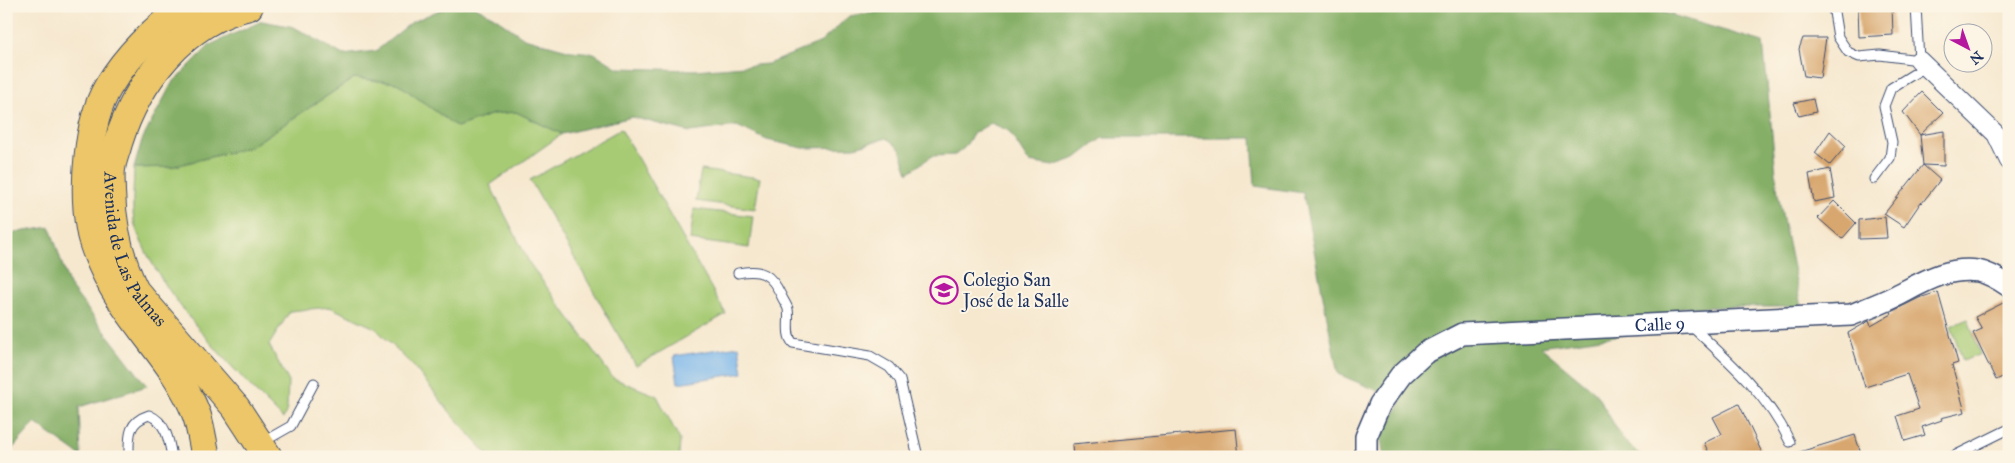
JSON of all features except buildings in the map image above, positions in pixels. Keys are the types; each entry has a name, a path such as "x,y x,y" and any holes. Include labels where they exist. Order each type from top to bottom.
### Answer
{"main road":[{"name":"Avenida de Las Palmas","path":"187,6 168,19 132,53 107,89 92,130 87,171 90,229 98,255 131,316 184,391 197,416 206,457"},
{"name":"Avenida de Las Palmas","path":"249,6 233,10 202,25 182,41 159,66 125,120 110,168 111,198 114,235 124,268 134,291 236,408 264,450"}],"street":[{"path":"1922,63 1996,134 2009,161"},
{"name":"Calle 9","path":"1366,457 1366,437 1380,404 1401,375 1425,353 1462,334 1851,315 1879,304 1930,277 1953,272 1978,271 1994,277 2009,286"}],"lane":[{"path":"1833,6 1838,37 1848,52 1860,57 1880,55 1922,63"},
{"path":"1916,6 1922,63"},
{"path":"1874,179 1890,158 1892,142 1884,106 1891,88 1922,63"},
{"path":"738,273 751,270 763,273 775,283 788,308 790,337 793,343 870,356 889,366 900,380 918,457"},
{"path":"1689,324 1715,348 1765,401 1778,418 1790,442"},
{"path":"264,450 291,426 314,383"},
{"path":"129,457 130,431 139,418 149,415 157,418 169,437 172,457"},
{"path":"1952,457 2009,429"}],"green space":[{"path":"449,6 474,6 496,18 524,38 571,51 594,53 618,68 695,70 768,64 821,42 849,16 917,6 1641,6 1763,42 1778,194 1801,307 1683,307 1628,334 1541,347 1595,392 1624,441 1643,457 1384,457 1381,439 1402,401 1338,374 1303,193 1255,186 1252,138 1102,138 1076,158 1053,166 1029,162 1009,131 991,123 974,133 964,148 955,155 932,156 908,173 900,149 887,138 855,147 803,148 767,140 737,126 690,132 632,117 562,134 516,112 493,114 457,127 397,83 354,78 250,147 171,167 134,168 142,140 172,83 210,45 262,21 294,27 343,55 376,51 412,22"},
{"path":"354,78 397,83 457,127 493,114 516,112 562,134 490,185 530,264 613,378 657,396 680,440 679,457 484,457 487,454 449,411 415,368 375,328 330,307 290,311 269,345 288,380 287,409 283,419 220,354 179,304 146,252 134,221 134,168 171,167 250,147"},
{"path":"621,129 726,314 636,366 530,180"},
{"path":"701,170 760,178 755,209 696,201"},
{"path":"694,209 753,216 749,248 690,240"},
{"path":"50,227 69,285 147,386 79,407 81,456 35,423 6,456 6,234"},
{"path":"1968,319 1980,354 1963,361 1951,326"}],"water":[{"path":"739,346 743,373 678,383 674,356"}],"place":[{"name":"Colegio San José de la Salle","path":"944,290"}]}
